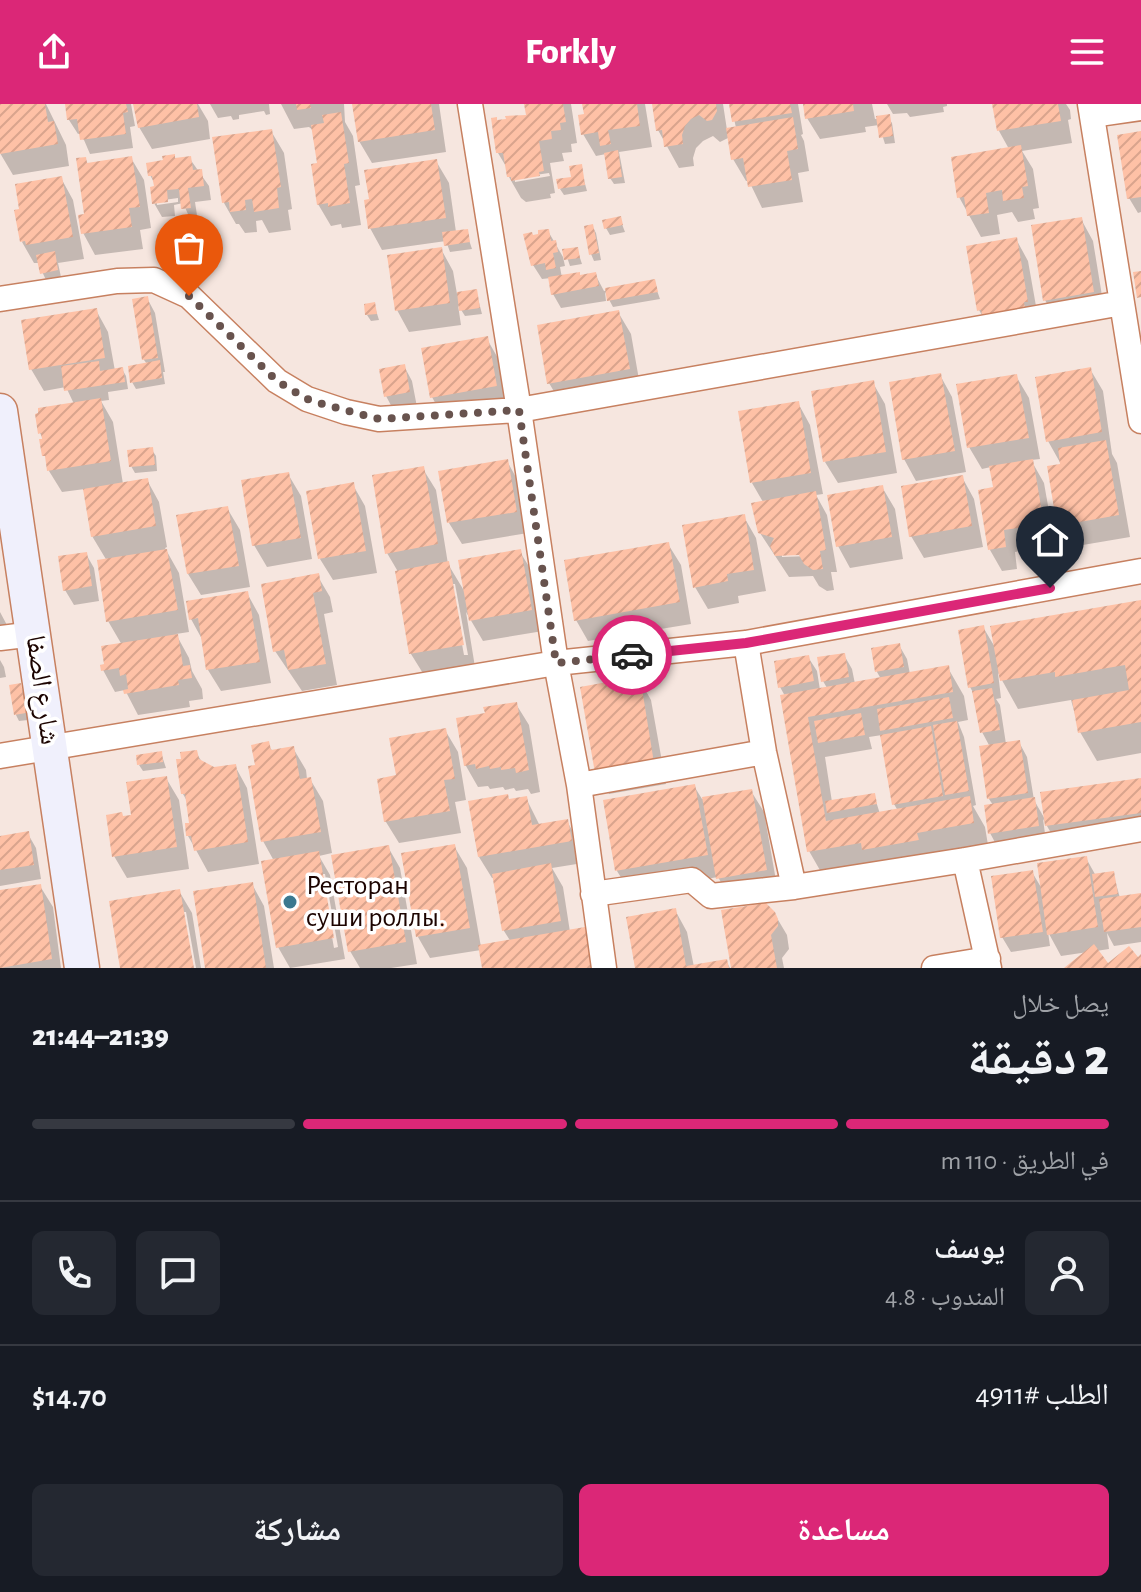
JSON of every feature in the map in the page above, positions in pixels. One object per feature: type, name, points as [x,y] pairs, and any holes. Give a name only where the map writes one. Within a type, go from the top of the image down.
[{"type":"street","points":[[470,104],[556,663],[579,785],[604,968]]},
{"type":"street","points":[[1141,108],[1091,110],[1141,421]]},
{"type":"street","points":[[0,299],[117,281],[154,280],[189,296],[277,381],[307,399],[379,419],[519,410],[1122,303]]},
{"type":"street","name":"شارع الصفا","points":[[0,411],[5,484],[34,634],[82,968]]},
{"type":"street","points":[[0,756],[556,663],[746,643],[1141,571]]},
{"type":"street","points":[[0,638],[34,634]]},
{"type":"street","points":[[746,643],[764,752],[794,887]]},
{"type":"street","points":[[579,785],[764,752]]},
{"type":"street","points":[[593,894],[692,880],[711,896],[794,887],[1141,829]]},
{"type":"street","points":[[934,968],[988,964],[965,860]]},
{"type":"building","points":[[0,104],[45,104],[48,122],[54,121],[58,144],[0,154]]},
{"type":"building","points":[[65,104],[126,104],[128,112],[123,113],[126,134],[80,140],[77,119],[67,120]]},
{"type":"building","points":[[133,104],[197,104],[199,117],[138,128]]},
{"type":"building","points":[[296,104],[310,104],[311,108],[297,110]]},
{"type":"building","points":[[352,104],[431,104],[435,130],[358,142]]},
{"type":"building","points":[[524,104],[563,104],[566,122],[560,123],[561,130],[551,131],[552,139],[539,141],[544,171],[539,172],[540,176],[511,181],[511,177],[507,177],[503,153],[496,153],[491,118],[497,117],[497,120],[506,119],[505,116],[526,115]]},
{"type":"building","points":[[582,104],[637,104],[640,126],[608,130],[611,144],[600,146],[598,132],[581,135],[578,115],[584,114]]},
{"type":"building","points":[[652,104],[716,104],[717,111],[712,120],[707,121],[699,115],[691,119],[682,135],[683,144],[664,147],[662,130],[656,131]]},
{"type":"building","points":[[729,104],[790,104],[792,113],[732,122]]},
{"type":"building","points":[[803,104],[853,104],[854,111],[805,119]]},
{"type":"building","points":[[992,104],[1058,104],[1061,121],[997,131]]},
{"type":"building","points":[[341,112],[349,163],[344,164],[350,203],[328,207],[328,203],[317,205],[311,164],[317,163],[311,125],[324,123],[322,115]]},
{"type":"building","points":[[890,114],[893,136],[879,138],[876,116]]},
{"type":"building","points":[[793,117],[798,149],[787,151],[792,180],[748,187],[743,158],[731,160],[726,128]]},
{"type":"building","points":[[272,129],[281,187],[277,188],[279,208],[254,212],[252,199],[245,200],[246,210],[230,212],[229,202],[222,203],[212,137]]},
{"type":"building","points":[[1141,131],[1141,197],[1127,199],[1117,135]]},
{"type":"building","points":[[1021,145],[1028,186],[1022,187],[1024,198],[1003,201],[1002,190],[986,193],[989,213],[967,216],[964,197],[957,198],[951,157]]},
{"type":"building","points":[[618,150],[622,177],[608,179],[604,153]]},
{"type":"building","points":[[175,154],[175,158],[191,156],[193,170],[202,169],[204,186],[188,188],[191,208],[181,209],[179,189],[167,190],[168,202],[152,204],[150,187],[154,186],[146,163]]},
{"type":"building","points":[[132,156],[140,207],[129,208],[132,227],[81,234],[78,215],[84,214],[76,158],[86,157],[87,163]]},
{"type":"building","points":[[437,159],[446,218],[368,229],[364,200],[369,199],[364,170]]},
{"type":"building","points":[[582,164],[585,185],[558,189],[556,179],[571,177],[569,166]]},
{"type":"building","points":[[62,176],[73,237],[26,245],[25,241],[20,242],[14,210],[19,209],[15,184]]},
{"type":"building","points":[[621,216],[623,225],[604,229],[602,220]]},
{"type":"building","points":[[1082,217],[1094,292],[1043,301],[1031,225]]},
{"type":"building","points":[[593,224],[599,253],[589,255],[584,226]]},
{"type":"building","points":[[468,229],[470,242],[444,246],[442,232]]},
{"type":"building","points":[[549,229],[551,241],[556,240],[558,252],[553,253],[556,268],[546,270],[545,263],[531,266],[523,234],[532,232],[533,235],[538,234],[538,230]]},
{"type":"building","points":[[1017,237],[1028,302],[1024,302],[1025,308],[982,315],[981,310],[977,311],[966,246]]},
{"type":"building","points":[[442,247],[450,303],[395,311],[387,255]]},
{"type":"building","points":[[578,247],[580,258],[564,260],[562,249]]},
{"type":"building","points":[[55,251],[58,270],[40,274],[36,255]]},
{"type":"building","points":[[1141,271],[1141,297],[1137,298],[1133,272]]},
{"type":"building","points":[[580,272],[580,275],[596,272],[599,286],[551,295],[548,277]]},
{"type":"building","points":[[655,279],[658,292],[607,301],[605,288]]},
{"type":"building","points":[[477,289],[480,308],[459,311],[457,292]]},
{"type":"building","points":[[148,296],[158,358],[142,360],[132,299]]},
{"type":"building","points":[[375,302],[377,314],[365,315],[364,304]]},
{"type":"building","points":[[97,308],[105,358],[29,370],[21,320]]},
{"type":"building","points":[[619,310],[630,369],[547,384],[537,325]]},
{"type":"building","points":[[488,336],[497,386],[430,398],[421,348]]},
{"type":"building","points":[[160,360],[162,378],[130,383],[128,366]]},
{"type":"building","points":[[99,361],[100,371],[123,367],[125,382],[64,391],[61,366]]},
{"type":"building","points":[[405,364],[410,392],[384,397],[379,369]]},
{"type":"building","points":[[1091,367],[1102,432],[1046,442],[1035,377]]},
{"type":"building","points":[[941,373],[955,451],[902,460],[889,382]]},
{"type":"building","points":[[1017,374],[1029,438],[967,448],[956,384]]},
{"type":"building","points":[[874,380],[886,452],[823,462],[811,391]]},
{"type":"building","points":[[101,398],[111,461],[47,471],[35,414],[38,408]]},
{"type":"building","points":[[799,401],[811,473],[750,483],[738,411]]},
{"type":"building","points":[[1106,440],[1119,515],[1057,526],[1047,466],[1060,464],[1058,448]]},
{"type":"building","points":[[153,447],[155,465],[129,467],[127,450]]},
{"type":"building","points":[[508,459],[517,512],[447,523],[438,471]]},
{"type":"building","points":[[1033,459],[1044,524],[1004,530],[1006,547],[988,550],[978,490],[993,487],[989,466]]},
{"type":"building","points":[[424,466],[438,544],[385,554],[372,475]]},
{"type":"building","points":[[289,472],[301,538],[252,546],[241,480]]},
{"type":"building","points":[[963,475],[972,526],[909,537],[901,486]]},
{"type":"building","points":[[148,478],[156,526],[91,537],[83,489]]},
{"type":"building","points":[[354,482],[366,551],[318,559],[306,491]]},
{"type":"building","points":[[883,485],[892,537],[836,547],[827,495]]},
{"type":"building","points":[[816,491],[826,550],[820,551],[823,569],[813,570],[804,564],[799,555],[775,556],[770,546],[774,538],[758,533],[751,503]]},
{"type":"building","points":[[228,506],[239,566],[187,574],[176,515]]},
{"type":"building","points":[[745,514],[754,570],[727,574],[728,581],[693,588],[682,525]]},
{"type":"building","points":[[669,542],[680,602],[574,621],[564,560]]},
{"type":"building","points":[[167,549],[178,610],[106,622],[97,560]]},
{"type":"building","points":[[521,549],[532,610],[469,621],[458,560]]},
{"type":"building","points":[[87,552],[92,586],[63,591],[58,556]]},
{"type":"building","points":[[449,561],[464,645],[409,654],[395,571]]},
{"type":"building","points":[[319,573],[322,591],[313,593],[326,664],[288,670],[284,650],[273,652],[261,584]]},
{"type":"building","points":[[248,591],[260,662],[206,670],[198,618],[189,620],[186,601]]},
{"type":"building","points":[[1141,600],[1141,722],[1078,733],[1072,700],[1129,690],[1125,665],[1055,677],[1055,672],[1000,681],[990,626]]},
{"type":"building","points":[[984,625],[994,683],[968,688],[958,630]]},
{"type":"building","points":[[178,634],[183,666],[190,665],[192,678],[178,680],[179,685],[124,694],[123,690],[128,689],[126,674],[120,676],[119,668],[101,671],[100,665],[104,664],[101,646]]},
{"type":"building","points":[[900,643],[904,667],[875,672],[871,648]]},
{"type":"building","points":[[845,653],[849,677],[821,682],[817,657]]},
{"type":"building","points":[[809,655],[814,681],[778,688],[774,661]]},
{"type":"building","points":[[949,665],[953,692],[808,717],[826,821],[970,796],[974,823],[917,833],[919,840],[862,850],[861,843],[807,852],[780,695]]},
{"type":"building","points":[[640,676],[654,763],[595,773],[580,687]]},
{"type":"building","points":[[21,683],[26,713],[14,715],[9,685]]},
{"type":"building","points":[[992,688],[1000,730],[980,733],[972,691]]},
{"type":"building","points":[[949,697],[953,718],[880,731],[877,709]]},
{"type":"building","points":[[517,702],[529,770],[516,773],[515,768],[501,770],[501,767],[490,769],[489,766],[476,769],[475,764],[464,766],[456,718],[485,713],[483,707]]},
{"type":"building","points":[[861,713],[865,735],[818,743],[814,721]]},
{"type":"building","points":[[957,721],[969,791],[945,795],[933,725]]},
{"type":"building","points":[[931,726],[943,796],[892,805],[880,735]]},
{"type":"building","points":[[446,728],[455,779],[444,780],[450,811],[384,822],[377,779],[396,775],[389,738]]},
{"type":"building","points":[[1020,740],[1028,793],[987,799],[979,746]]},
{"type":"building","points":[[269,741],[271,750],[294,746],[300,779],[311,777],[321,832],[261,842],[248,766],[255,765],[251,745]]},
{"type":"building","points":[[197,750],[199,759],[214,767],[236,764],[248,842],[194,851],[191,836],[186,836],[185,823],[189,823],[176,759],[181,759],[180,752]]},
{"type":"building","points":[[162,751],[163,762],[137,765],[136,755]]},
{"type":"building","points":[[167,776],[177,847],[112,857],[106,815],[122,812],[123,816],[131,815],[126,782]]},
{"type":"building","points":[[1141,778],[1141,813],[1045,826],[1040,792]]},
{"type":"building","points":[[695,784],[708,855],[615,871],[603,800]]},
{"type":"building","points":[[752,789],[767,870],[716,879],[702,797]]},
{"type":"building","points":[[875,793],[877,804],[827,813],[825,801]]},
{"type":"building","points":[[508,794],[509,799],[527,796],[532,825],[568,819],[572,841],[478,857],[468,801]]},
{"type":"building","points":[[1035,797],[1039,826],[988,834],[984,805]]},
{"type":"building","points":[[29,831],[34,865],[0,870],[0,836]]},
{"type":"building","points":[[455,844],[470,928],[416,937],[401,853]]},
{"type":"building","points":[[389,845],[406,942],[348,952],[331,855]]},
{"type":"building","points":[[319,851],[334,938],[276,948],[261,861]]},
{"type":"building","points":[[1087,856],[1098,927],[1047,935],[1037,863]]},
{"type":"building","points":[[551,863],[561,921],[502,931],[492,874]]},
{"type":"building","points":[[1033,870],[1043,932],[1000,938],[991,876]]},
{"type":"building","points":[[1114,871],[1118,894],[1095,897],[1092,874]]},
{"type":"building","points":[[253,882],[266,968],[205,968],[193,891]]},
{"type":"building","points":[[41,884],[52,959],[0,968],[0,890]]},
{"type":"building","points":[[180,889],[194,968],[120,968],[109,901]]},
{"type":"building","points":[[1141,893],[1141,927],[1104,932],[1099,899]]},
{"type":"building","points":[[766,903],[778,919],[778,926],[771,935],[777,968],[731,968],[721,910]]},
{"type":"building","points":[[676,908],[686,966],[727,959],[729,968],[635,968],[626,917]]},
{"type":"building","points":[[585,927],[592,968],[482,968],[478,945]]},
{"type":"building","points":[[1094,944],[1108,963],[1129,946],[1138,957],[1141,954],[1141,968],[1064,968]]},
{"type":"way so far","points":[[189,296],[277,381],[307,399],[379,419],[519,410],[556,663],[632,655]]},
{"type":"place","name":"Ресторан суши роллы.","points":[[290,902]]},
{"type":"route","points":[[632,655],[746,643],[1050,588]]}]
